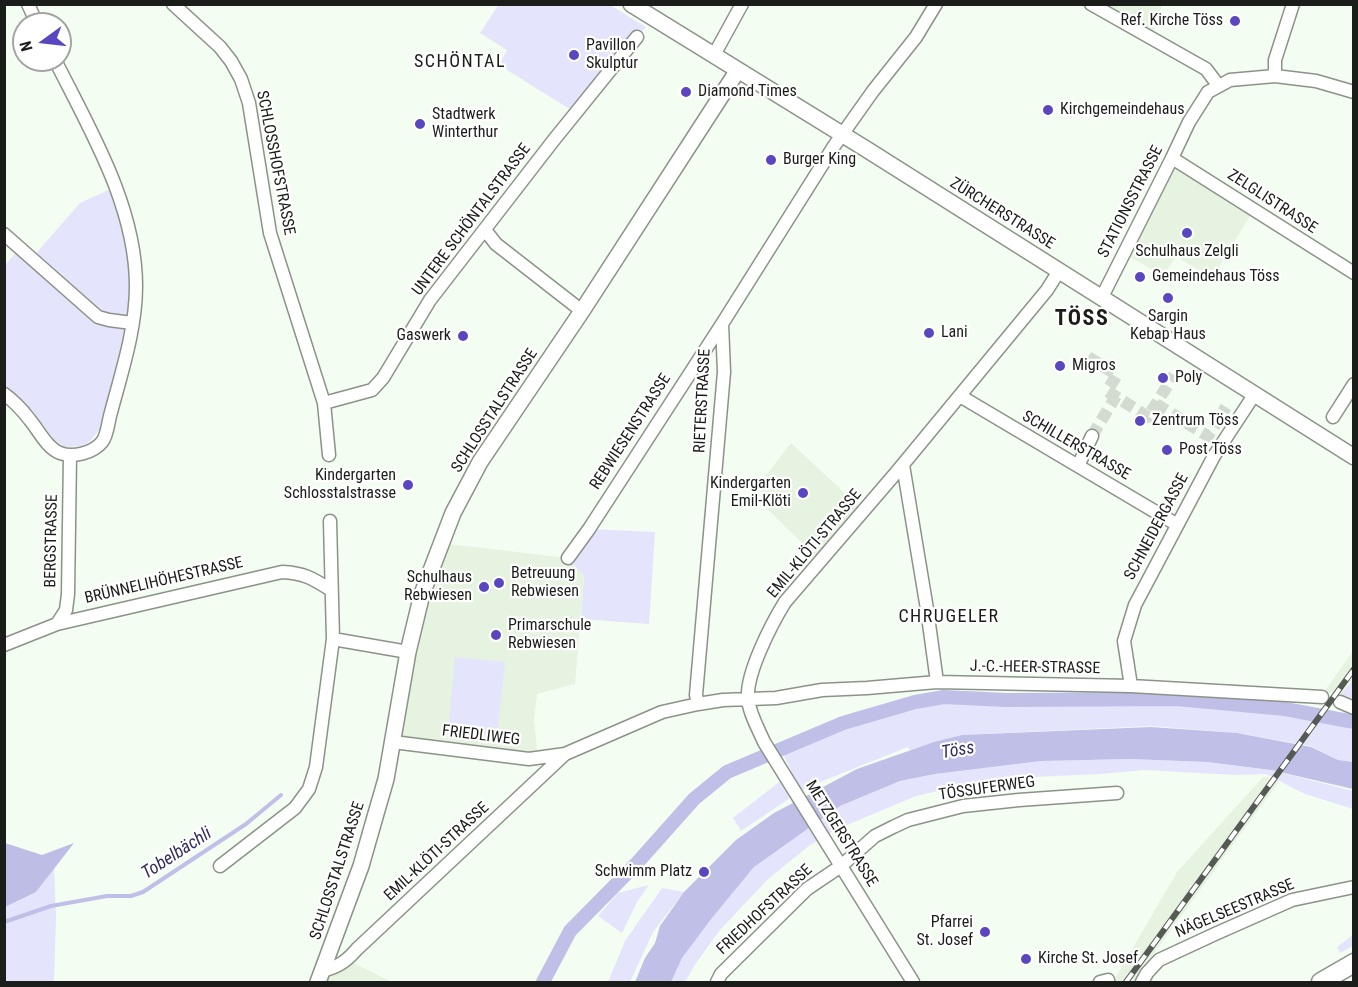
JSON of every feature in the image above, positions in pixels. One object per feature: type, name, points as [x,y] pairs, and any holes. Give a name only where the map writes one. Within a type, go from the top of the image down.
[{"type":"highway","points":[[1321,982],[1353,963]]},
{"type":"main road","name":"ZÜRCHERSTRASSE","points":[[631,4],[1102,297],[1353,457]]},
{"type":"main road","name":"SCHLOSSTALSTRASSE","points":[[320,977],[361,866],[386,779],[408,652],[422,594],[453,513],[480,462],[582,311],[738,70]]},
{"type":"street","name":"SCHLOSSHOFSTRASSE","points":[[174,4],[220,47],[241,79],[249,103],[270,233],[324,403],[329,455]]},
{"type":"street","points":[[714,55],[742,4]]},
{"type":"street","points":[[722,324],[842,134],[916,37],[936,4]]},
{"type":"street","points":[[1091,4],[1206,69],[1218,85],[1243,78],[1275,76],[1316,81],[1353,92]]},
{"type":"street","points":[[1275,76],[1275,60],[1293,4]]},
{"type":"street","name":"UNTERE SCHÖNTALSTRASSE","points":[[324,403],[372,390],[382,378],[430,300],[637,37]]},
{"type":"street","points":[[4,394],[58,453],[70,456],[94,449],[103,441],[128,349],[136,286],[133,254],[123,206],[105,160],[61,72]]},
{"type":"street","name":"STATIONSSTRASSE","points":[[1102,297],[1197,107],[1208,92],[1218,85]]},
{"type":"street","name":"ZELGLISTRASSE","points":[[1172,158],[1353,273]]},
{"type":"street","points":[[485,230],[496,244],[582,311]]},
{"type":"street","points":[[4,234],[98,317],[109,321],[132,322]]},
{"type":"street","name":"EMIL-KLÖTI-STRASSE","points":[[320,977],[347,960],[565,754],[662,712],[698,704],[748,699],[750,682],[768,629],[785,602],[903,465],[1047,290],[1059,271]]},
{"type":"street","name":"REBWIESENSTRASSE","points":[[568,558],[590,529],[722,324]]},
{"type":"street","name":"RIETERSTRASSE","points":[[698,704],[696,695],[724,372],[722,324]]},
{"type":"street","points":[[1333,417],[1353,384]]},
{"type":"street","name":"SCHNEIDERGASSE","points":[[1131,686],[1124,641],[1135,605],[1214,456],[1254,395]]},
{"type":"street","name":"SCHILLERSTRASSE","points":[[960,396],[1176,524]]},
{"type":"street","points":[[1078,466],[1092,436]]},
{"type":"street","name":"BERGSTRASSE","points":[[57,624],[66,610],[68,594],[70,456]]},
{"type":"street","points":[[903,465],[937,682]]},
{"type":"street","points":[[220,866],[295,808],[309,789],[316,767],[333,639],[330,521]]},
{"type":"street","name":"BRÜNNELIHÖHESTRASSE","points":[[4,645],[57,624],[282,572],[297,572],[308,576],[331,590]]},
{"type":"street","points":[[333,639],[408,652]]},
{"type":"street","name":"J.-C.-HEER-STRASSE","points":[[748,699],[776,698],[822,690],[937,682],[1131,686],[1322,697]]},
{"type":"street","name":"METZGERSTRASSE","points":[[748,699],[764,742],[913,982]]},
{"type":"street","points":[[1340,702],[1353,708]]},
{"type":"street","name":"FRIEDLIWEG","points":[[393,742],[529,759],[565,754]]},
{"type":"street","name":"TÖSSUFERWEG","points":[[841,866],[875,836],[908,820],[963,806],[1117,793]]},
{"type":"street","name":"FRIEDHOFSTRASSE","points":[[717,982],[721,974],[807,889],[841,866]]},
{"type":"street","name":"NÄGELSEESTRASSE","points":[[1142,982],[1159,960],[1215,934],[1292,900],[1353,887]]},
{"type":"shaded area","points":[[499,4],[610,5],[646,27],[576,113],[499,65],[507,50],[480,33]]},
{"type":"shaded area","points":[[1091,5],[1162,5],[1152,39]]},
{"type":"shaded area","name":"Schulhaus Zelgli","points":[[1172,158],[1254,209],[1212,279],[1176,256],[1163,276],[1124,253]]},
{"type":"shaded area","points":[[117,186],[133,254],[132,323],[100,429],[83,446],[65,447],[54,441],[33,411],[5,387],[5,265],[20,248],[32,258],[80,203]]},
{"type":"shaded area","name":"Kindergarten Emil-Klöti","points":[[791,443],[864,511],[821,561],[761,503],[761,482]]},
{"type":"shaded area","points":[[589,529],[655,532],[649,624],[581,619],[584,576],[568,558]]},
{"type":"shaded area","name":"Primarschule Rebwiesen","points":[[440,543],[568,558],[584,576],[575,684],[537,694],[534,720],[538,758],[393,742]]},
{"type":"shaded area","points":[[1353,651],[1353,681],[1340,694],[1324,692]]},
{"type":"shaded area","points":[[455,657],[505,662],[497,737],[448,732]]},
{"type":"shaded area","points":[[1353,680],[1353,703],[1339,696]]},
{"type":"shaded area","points":[[960,702],[1051,705],[1177,702],[1314,715],[1353,730],[1353,762],[1338,760],[1310,746],[1237,733],[1152,726],[962,735],[910,750],[908,747],[805,788],[741,831],[733,818],[792,772],[783,754],[838,731],[917,706]]},
{"type":"shaded area","points":[[1130,759],[1207,762],[1271,770],[1353,791],[1353,809],[1305,794],[1266,774],[1235,775],[1144,770],[989,779],[916,796],[835,830],[810,845],[768,879],[720,930],[685,982],[671,982],[682,958],[754,867],[840,806],[900,781],[935,774],[1041,761]]},
{"type":"shaded area","points":[[1263,777],[1280,780],[1133,982],[1113,982],[1177,872]]},
{"type":"shaded area","points":[[5,843],[42,855],[74,843],[36,892],[5,907]]},
{"type":"shaded area","points":[[54,868],[56,917],[54,982],[5,982],[5,907],[36,892]]},
{"type":"shaded area","points":[[649,885],[637,902],[622,933],[598,916],[618,893]]},
{"type":"shaded area","points":[[662,888],[684,892],[653,932],[630,982],[608,982],[625,941]]},
{"type":"shaded area","points":[[1353,935],[1353,946],[1340,953],[1337,947]]},
{"type":"shaded area","points":[[347,960],[392,982],[318,982]]},
{"type":"water","name":"Töss","points":[[1151,727],[1237,733],[1311,747],[1338,760],[1353,762],[1353,789],[1271,770],[1207,762],[1130,759],[1041,761],[935,774],[900,781],[840,806],[754,867],[682,958],[671,982],[635,982],[645,958],[655,943],[660,926],[684,892],[736,840],[774,813],[857,769],[934,742],[962,735]]},
{"type":"waterway","points":[[543,982],[570,931],[637,863],[694,799],[727,772],[843,723],[915,702],[944,697],[1006,700],[1177,699],[1285,709],[1354,722]]},
{"type":"waterway","name":"Tobelbächli","points":[[4,922],[51,906],[107,896],[131,896],[143,892],[246,824],[281,795]]},
{"type":"tunnel","points":[[1088,357],[1117,375],[1107,391],[1148,417],[1174,375]]},
{"type":"tunnel","points":[[1092,436],[1116,396]]},
{"type":"tunnel","points":[[1156,404],[1208,436],[1226,407]]},
{"type":"railway","points":[[1126,982],[1354,669]]},
{"type":"place","name":"Ref. Kirche Töss","points":[[1235,21]]},
{"type":"place","name":"Pavillon Skulptur","points":[[574,55]]},
{"type":"place","name":"Diamond Times","points":[[686,92]]},
{"type":"place","name":"Kirchgemeindehaus","points":[[1048,110]]},
{"type":"place","name":"Stadtwerk Winterthur","points":[[420,124]]},
{"type":"place","name":"Burger King","points":[[771,160]]},
{"type":"place","name":"Schulhaus Zelgli","points":[[1187,233]]},
{"type":"place","name":"Gemeindehaus Töss","points":[[1140,277]]},
{"type":"place","name":"Sargin Kebap Haus","points":[[1168,298]]},
{"type":"place","name":"Lani","points":[[929,333]]},
{"type":"place","name":"Gaswerk","points":[[463,336]]},
{"type":"place","name":"Migros","points":[[1060,366]]},
{"type":"place","name":"Poly","points":[[1163,378]]},
{"type":"place","name":"Zentrum Töss","points":[[1140,421]]},
{"type":"place","name":"Post Töss","points":[[1167,450]]},
{"type":"place","name":"Kindergarten Schlosstalstrasse","points":[[408,485]]},
{"type":"place","name":"Kindergarten Emil-Klöti","points":[[803,493]]},
{"type":"place","name":"Betreuung Rebwiesen","points":[[499,583]]},
{"type":"place","name":"Schulhaus Rebwiesen","points":[[484,587]]},
{"type":"place","name":"Primarschule Rebwiesen","points":[[496,635]]},
{"type":"place","name":"Schwimm Platz","points":[[704,872]]},
{"type":"place","name":"Pfarrei St. Josef","points":[[985,932]]},
{"type":"place","name":"Kirche St. Josef","points":[[1026,959]]},
{"type":"district","name":"SCHÖNTAL","points":[[460,62]]},
{"type":"district","name":"TÖSS","points":[[1082,319]]},
{"type":"district","name":"CHRUGELER","points":[[949,617]]}]
